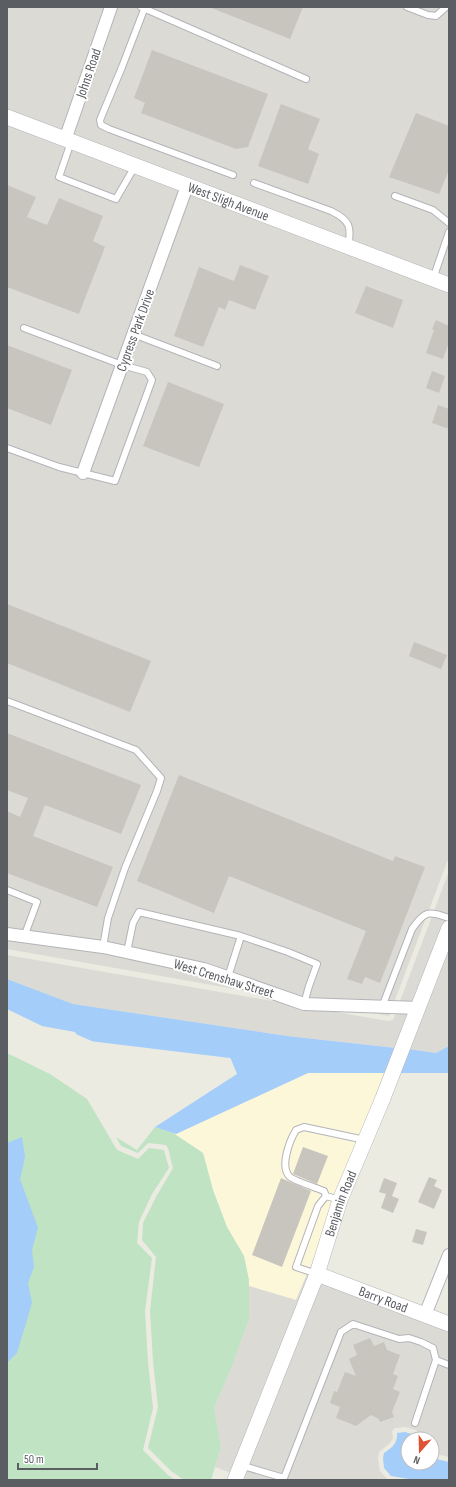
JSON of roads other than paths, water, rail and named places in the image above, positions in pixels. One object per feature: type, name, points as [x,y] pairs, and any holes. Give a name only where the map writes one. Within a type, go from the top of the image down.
[{"type":"street","name":"Johns Road","points":[[68,141],[111,7]]},
{"type":"street","name":"West Sligh Avenue","points":[[7,117],[449,285]]},
{"type":"street","name":"Cypress Park Drive","points":[[83,473],[187,186]]},
{"type":"street","name":"Benjamin Road","points":[[235,1480],[317,1274],[333,1198],[365,1140],[408,1036],[449,928]]},
{"type":"street","name":"West Crenshaw Street","points":[[7,934],[103,947],[204,969],[304,1004],[418,1008]]},
{"type":"street","points":[[425,1315],[449,1256]]},
{"type":"street","name":"Barry Road","points":[[317,1274],[449,1324]]},
{"type":"lane","points":[[233,175],[109,129],[101,124],[100,120],[122,67],[143,7],[306,79]]},
{"type":"lane","points":[[407,7],[428,15],[436,16],[446,7]]},
{"type":"lane","points":[[68,141],[59,177],[116,199],[135,166]]},
{"type":"lane","points":[[254,183],[331,210],[341,216],[350,228],[348,247]]},
{"type":"lane","points":[[394,196],[433,210],[449,223]]},
{"type":"lane","points":[[433,279],[449,232]]},
{"type":"lane","points":[[7,448],[44,462],[115,481],[152,380],[147,372],[122,365],[24,328]]},
{"type":"lane","points":[[133,334],[217,366]]},
{"type":"lane","points":[[7,701],[136,750],[161,778],[125,868],[108,918],[103,947]]},
{"type":"lane","points":[[7,890],[37,902],[24,937]]},
{"type":"lane","points":[[126,952],[133,923],[138,912],[241,936],[288,952],[317,964],[304,1004]]},
{"type":"lane","points":[[382,1007],[412,929],[425,914],[433,913],[449,918]]},
{"type":"lane","points":[[228,977],[241,936]]},
{"type":"lane","points":[[317,1274],[296,1267],[318,1206],[333,1198],[324,1191],[290,1178],[286,1173],[285,1165],[290,1141],[296,1130],[304,1127],[365,1140]]},
{"type":"lane","points":[[240,1465],[284,1478],[341,1332],[353,1324],[400,1339],[409,1338],[422,1342],[433,1348],[436,1360],[415,1423]]},
{"type":"lane","points":[[436,1360],[449,1365]]},
{"type":"water","points":[[7,979],[73,1004],[287,1036],[396,1048],[386,1073],[308,1073],[176,1134],[155,1127],[237,1074],[228,1052],[86,1034],[42,1026],[7,1009]]},
{"type":"water","points":[[449,1046],[449,1073],[398,1073],[408,1049],[436,1053]]},
{"type":"water","points":[[22,1137],[25,1157],[20,1179],[38,1228],[32,1250],[34,1267],[28,1283],[32,1303],[17,1353],[7,1363],[7,1143]]},
{"type":"water","points":[[397,1433],[400,1433],[400,1471],[440,1471],[440,1460],[449,1462],[449,1480],[415,1480],[391,1476],[384,1468],[383,1458],[384,1453],[394,1445],[397,1440]]},
{"type":"waterway","points":[[80,1030],[94,1036],[243,1054]]}]
